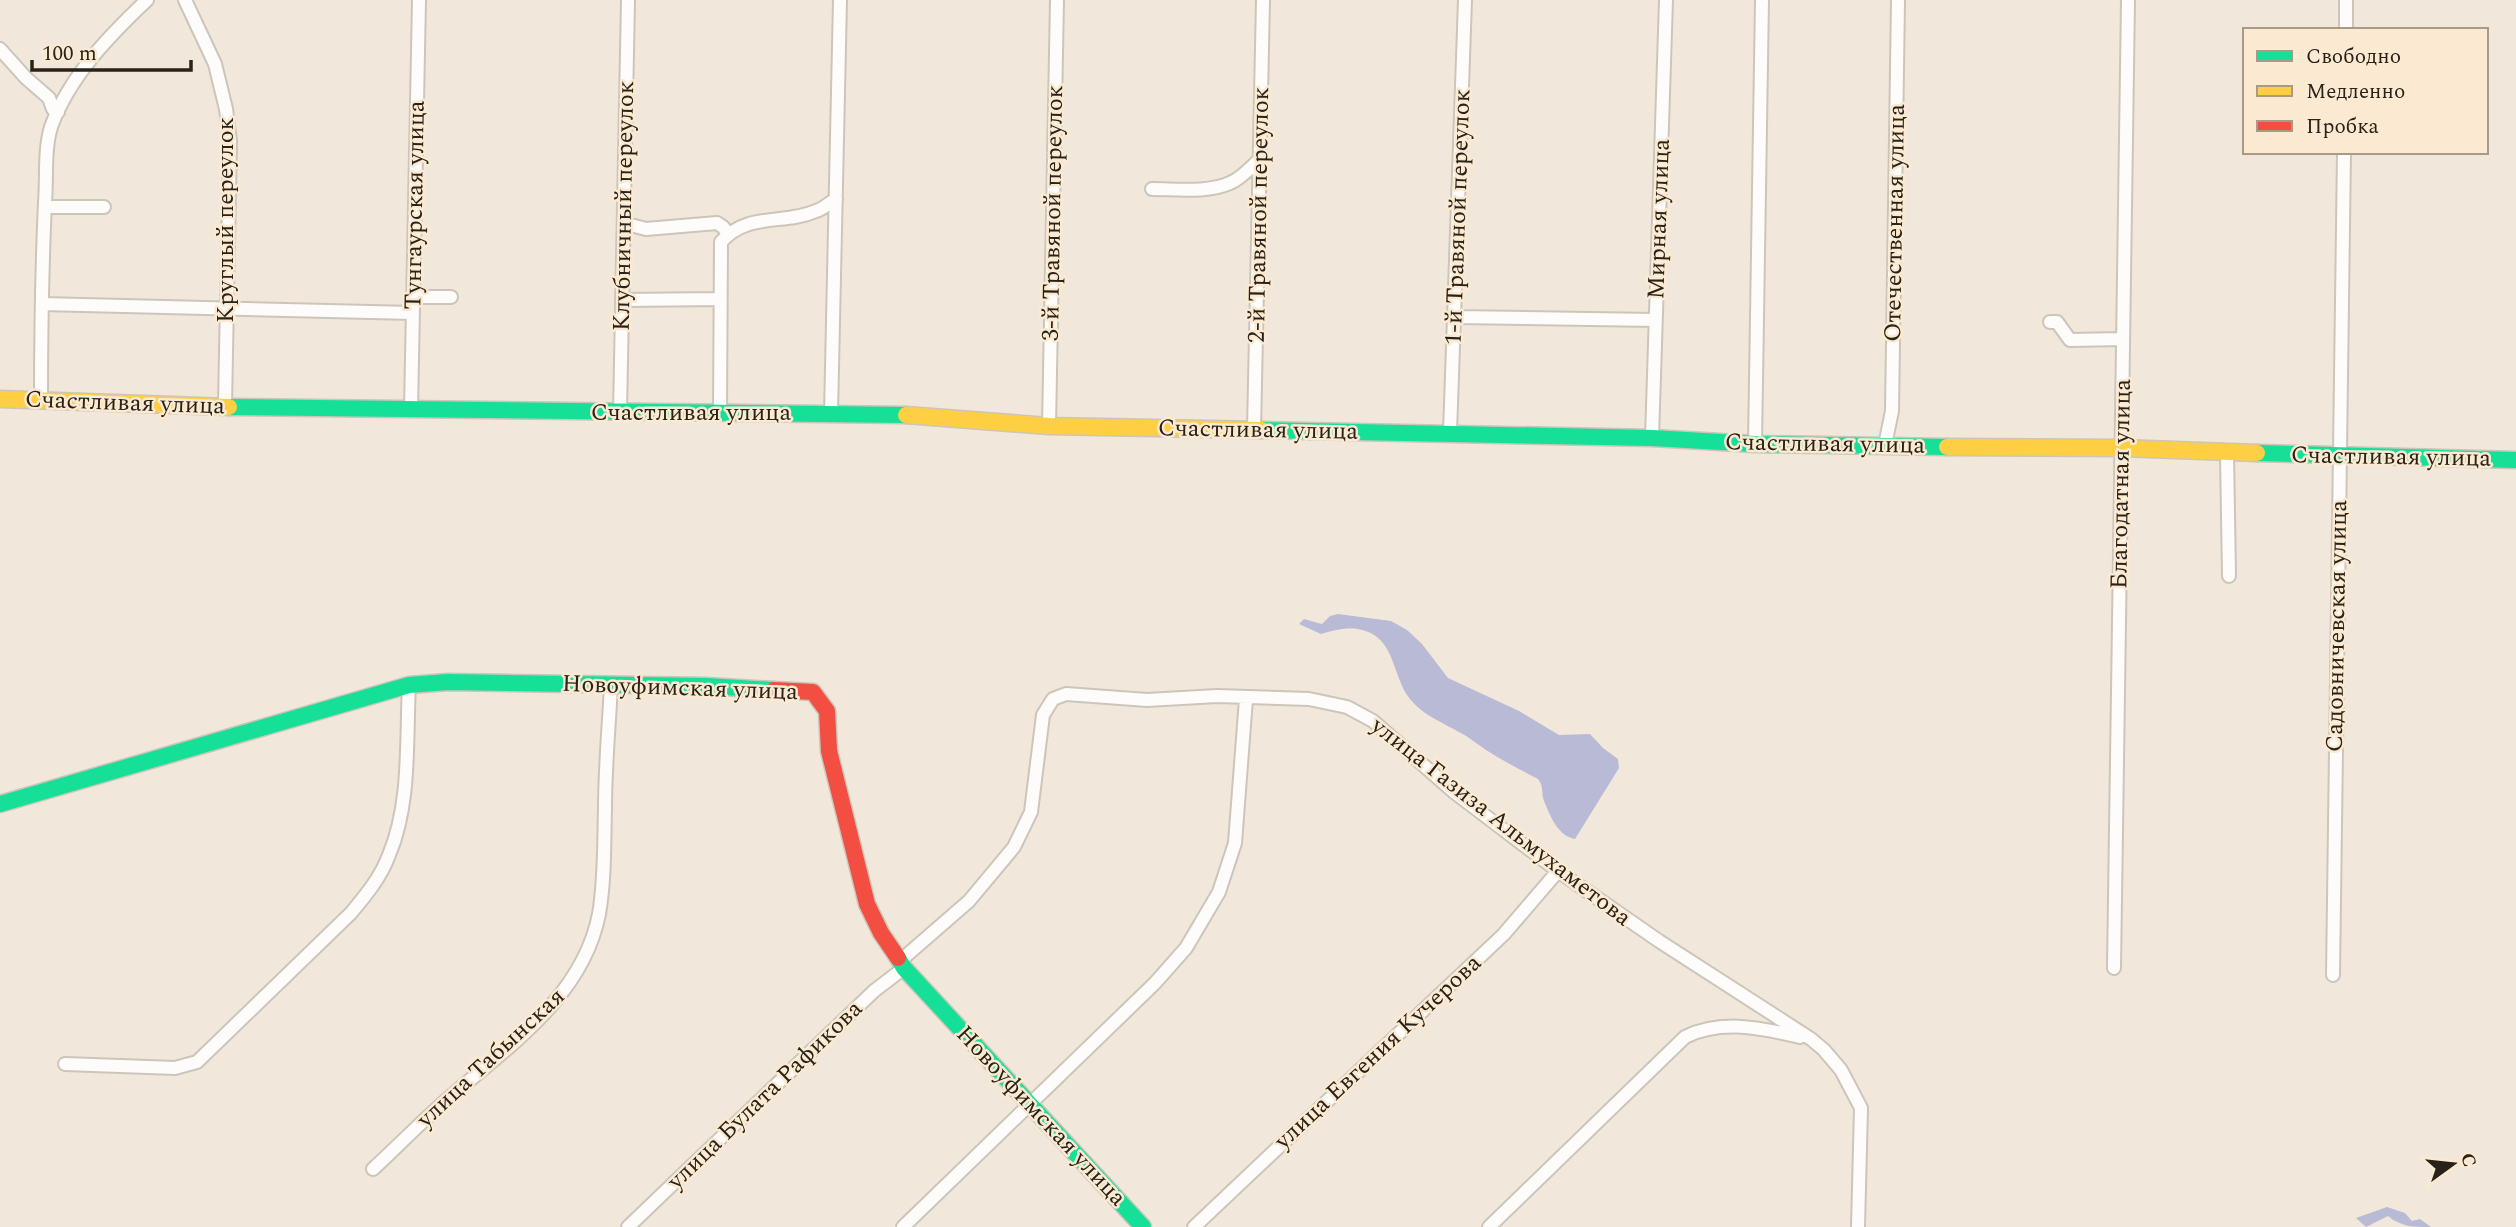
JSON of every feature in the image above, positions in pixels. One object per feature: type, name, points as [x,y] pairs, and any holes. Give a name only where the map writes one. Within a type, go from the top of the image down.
[{"type":"street","points":[[41,400],[47,148],[52,125],[85,67],[108,37],[147,0]]},
{"type":"street","name":"Круглый переулок","points":[[185,0],[215,64],[226,109],[230,141],[225,406]]},
{"type":"street","name":"Тунгаурская улица","points":[[411,410],[419,0]]},
{"type":"street","name":"Клубничный переулок","points":[[620,413],[628,0]]},
{"type":"street","points":[[831,414],[840,0]]},
{"type":"street","name":"3-й Травяной переулок","points":[[1049,426],[1057,0]]},
{"type":"street","name":"2-й Травяной переулок","points":[[1254,430],[1263,0]]},
{"type":"street","name":"1-й Травяной переулок","points":[[1451,433],[1465,0]]},
{"type":"street","name":"Мирная улица","points":[[1652,438],[1666,0]]},
{"type":"street","points":[[1755,444],[1762,0]]},
{"type":"street","name":"Отечественная улица","points":[[1885,445],[1892,411],[1898,0]]},
{"type":"street","name":"Благодатная улица","points":[[2114,968],[2128,0]]},
{"type":"street","points":[[2346,0],[2346,28]]},
{"type":"street","points":[[0,49],[26,78],[49,98],[53,109],[58,112]]},
{"type":"street","name":"Садовничевская улица","points":[[2333,975],[2344,154]]},
{"type":"street","points":[[1153,189],[1229,184],[1260,159]]},
{"type":"street","points":[[720,414],[721,242],[729,234],[752,221],[815,212],[836,200]]},
{"type":"street","points":[[45,207],[104,207]]},
{"type":"street","points":[[624,219],[627,224],[646,229],[717,223],[729,234]]},
{"type":"street","points":[[413,297],[451,297]]},
{"type":"street","points":[[622,300],[720,299]]},
{"type":"street","points":[[42,304],[413,313]]},
{"type":"street","points":[[1454,317],[1656,320]]},
{"type":"street","points":[[2050,322],[2057,322],[2070,340],[2123,339]]},
{"type":"street","name":"Счастливая улица","points":[[0,400],[192,407],[924,415],[1049,426],[1451,433],[1604,439],[1652,438],[1755,444],[2002,449],[2122,447],[2516,460]]},
{"type":"street","points":[[2227,452],[2229,576]]},
{"type":"street","name":"Новоуфимская улица","points":[[0,804],[409,685],[448,682],[706,686],[813,692],[827,711],[829,751],[867,904],[881,933],[902,964],[1143,1227]]},
{"type":"street","points":[[65,1064],[174,1068],[197,1062],[351,913],[372,887],[397,835],[403,803],[409,685]]},
{"type":"street","name":"улица Табынская","points":[[373,1170],[448,1098],[524,1033],[567,990],[586,955],[599,915],[605,856],[611,685]]},
{"type":"street","name":"улица Булата Рафикова","points":[[628,1227],[969,901],[1014,848],[1031,812],[1042,715],[1053,699],[1066,694],[1147,700],[1217,696],[1246,699]]},
{"type":"street","points":[[903,1227],[1156,983],[1186,948],[1219,892],[1235,844],[1246,699]]},
{"type":"street","name":"улица Газиза Альмухаметова","points":[[1246,699],[1309,699],[1347,707],[1373,721],[1454,792],[1558,871],[1825,1050],[1841,1070],[1861,1108],[1858,1227]]},
{"type":"street","name":"улица Евгения Кучерова","points":[[1194,1227],[1504,934],[1558,871]]},
{"type":"street","points":[[1489,1227],[1685,1037],[1712,1027],[1739,1026],[1811,1039]]},
{"type":"water","points":[[1338,614],[1391,621],[1407,630],[1422,644],[1448,678],[1519,711],[1559,735],[1590,734],[1618,759],[1619,768],[1575,839],[1564,834],[1555,824],[1544,801],[1538,779],[1499,758],[1412,702],[1403,688],[1391,657],[1378,638],[1358,629],[1321,634],[1299,624],[1304,619],[1322,624],[1330,616]]},
{"type":"water","points":[[2387,1207],[2405,1213],[2412,1221],[2420,1219],[2431,1227],[2403,1224],[2388,1216],[2366,1227],[2356,1218]]},
{"type":"traffic: fast","points":[[229,407],[906,415]]},
{"type":"traffic: fast","points":[[1262,430],[1947,447]]},
{"type":"traffic: fast","points":[[2257,453],[2516,460]]},
{"type":"traffic: fast","points":[[0,804],[409,685],[448,682],[706,686],[774,690]]},
{"type":"traffic: fast","points":[[898,958],[904,968],[1143,1227]]},
{"type":"traffic: slow","points":[[0,399],[229,407]]},
{"type":"traffic: slow","points":[[906,415],[1049,426],[1262,430]]},
{"type":"traffic: slow","points":[[1947,447],[2121,448],[2257,453]]},
{"type":"traffic: jam","points":[[774,690],[813,692],[827,711],[829,751],[867,904],[881,933],[898,958]]}]
